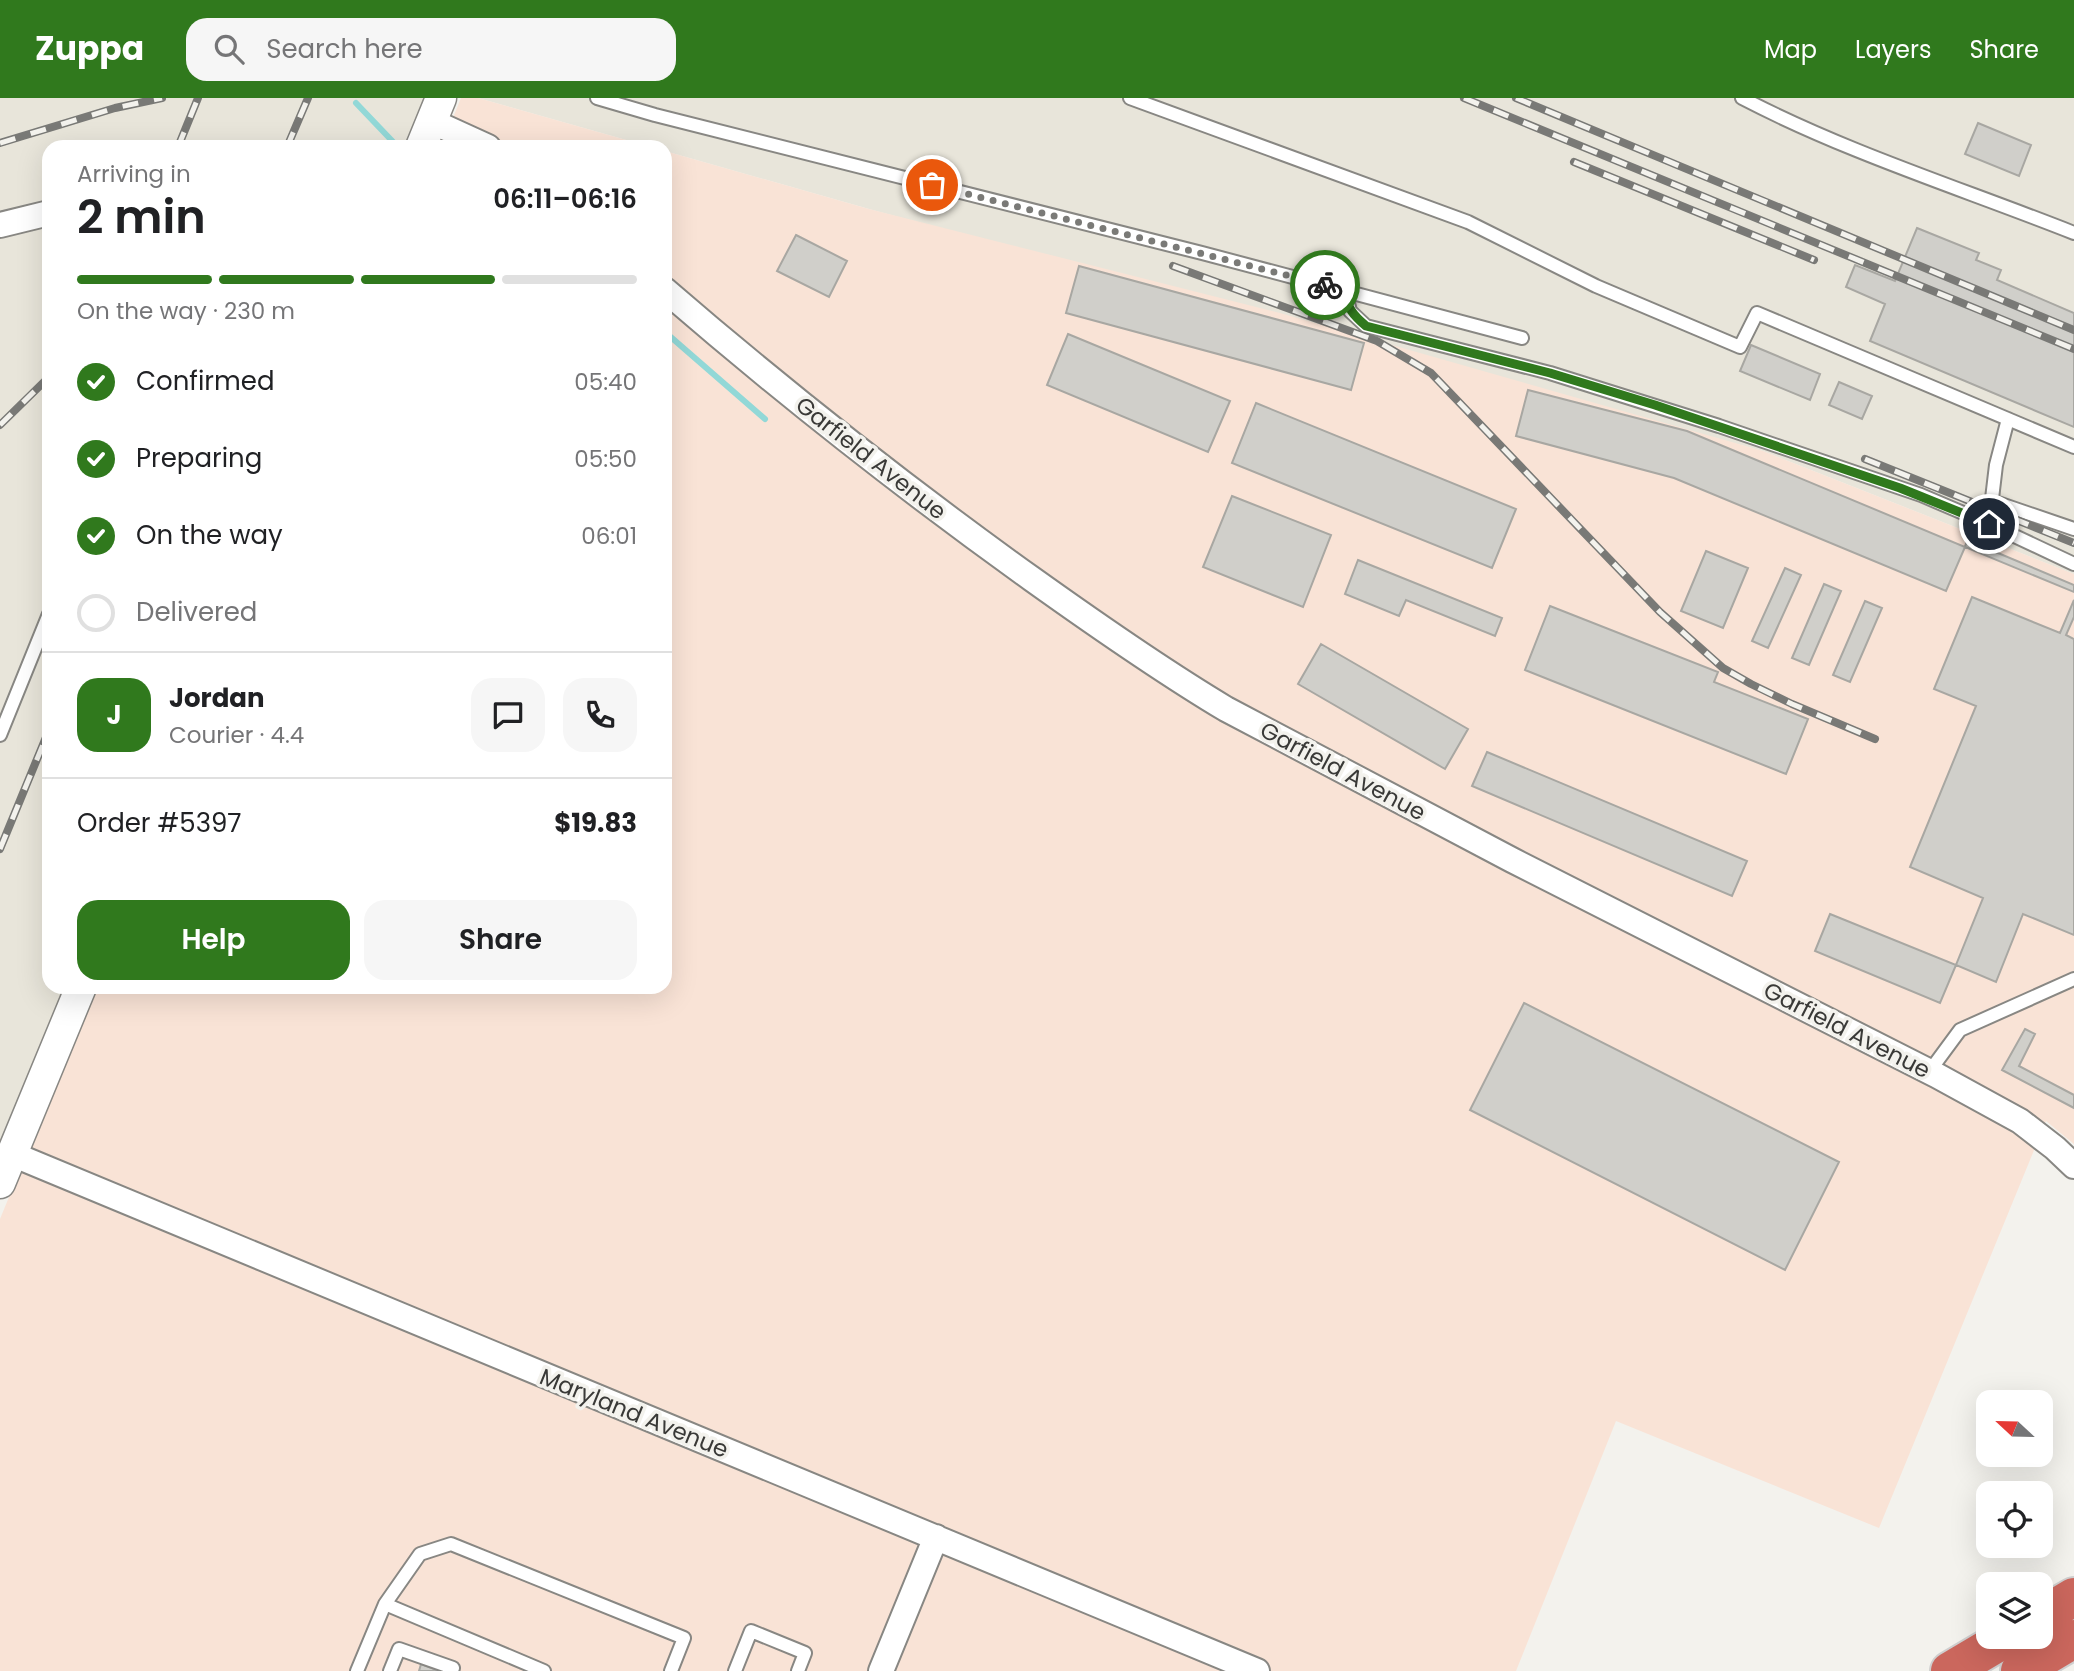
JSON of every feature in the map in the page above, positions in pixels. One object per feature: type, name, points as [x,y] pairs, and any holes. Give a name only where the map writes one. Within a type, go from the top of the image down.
[{"type":"highway","points":[[2053,1609],[2074,1597]]},
{"type":"highway","points":[[2020,1671],[2074,1639]]},
{"type":"highway","points":[[1951,1671],[1987,1649]]},
{"type":"street","points":[[431,122],[472,140]]},
{"type":"street","points":[[0,225],[42,215]]},
{"type":"street","name":"Garfield Avenue","points":[[672,296],[765,376],[904,485],[1095,624],[1185,685],[1512,860],[1930,1072],[2020,1121],[2039,1134],[2074,1166]]},
{"type":"street","points":[[0,1184],[78,994]]},
{"type":"street","name":"Maryland Avenue","points":[[12,1154],[1257,1671]]},
{"type":"street","points":[[881,1671],[936,1537]]},
{"type":"lane","points":[[597,98],[655,116],[1188,249],[1522,338]]},
{"type":"lane","points":[[1130,98],[1460,219],[1596,286],[1740,346],[1757,313],[2074,447]]},
{"type":"lane","points":[[1742,98],[1846,146],[2074,233]]},
{"type":"lane","points":[[1345,291],[1350,311],[1366,326],[1550,373],[1655,405],[1900,488],[1989,524],[2074,564]]},
{"type":"lane","points":[[1989,524],[1998,452],[2008,419]]},
{"type":"lane","points":[[1992,501],[2074,529]]},
{"type":"lane","points":[[0,735],[42,631]]},
{"type":"lane","points":[[1930,1072],[1960,1030],[2074,979]]},
{"type":"lane","points":[[357,1671],[384,1604],[419,1554],[451,1544],[684,1637],[671,1671]]},
{"type":"lane","points":[[384,1604],[544,1671]]},
{"type":"lane","points":[[735,1671],[751,1631],[805,1653],[797,1671]]},
{"type":"lane","points":[[390,1671],[399,1649],[453,1668]]},
{"type":"shaded area","points":[[0,98],[426,98],[410,140],[42,140],[42,994],[64,994],[0,1150]]},
{"type":"shaded area","points":[[461,98],[478,98],[626,140],[444,140]]},
{"type":"shaded area","points":[[478,98],[2074,98],[2074,574],[1763,451],[869,209],[672,153],[672,140],[626,140]]},
{"type":"shaded area","points":[[672,153],[869,209],[1280,313],[1763,451],[2074,574],[2074,1144],[2046,1121],[1879,1528],[1616,1421],[1516,1671],[0,1671],[0,1219],[92,994],[672,994]]},
{"type":"building","points":[[1978,123],[2031,145],[2019,176],[1965,154]]},
{"type":"building","points":[[1917,228],[1979,253],[1976,260],[2001,270],[1997,280],[2074,313],[2074,427],[1870,341],[1885,304],[1846,287],[1855,265],[1895,281]]},
{"type":"building","points":[[796,235],[847,261],[829,297],[777,271]]},
{"type":"building","points":[[1079,266],[1364,343],[1351,390],[1066,313]]},
{"type":"building","points":[[1068,334],[1230,401],[1208,452],[1047,385]]},
{"type":"building","points":[[1751,345],[1820,374],[1810,400],[1740,371]]},
{"type":"building","points":[[1839,382],[1872,396],[1862,419],[1829,405]]},
{"type":"building","points":[[1528,390],[1687,431],[1965,547],[1946,591],[1674,478],[1516,436]]},
{"type":"building","points":[[1256,403],[1516,509],[1492,568],[1232,463]]},
{"type":"building","points":[[1232,496],[1331,535],[1303,607],[1203,567]]},
{"type":"building","points":[[1967,540],[2074,585],[2074,592],[1965,547]]},
{"type":"building","points":[[1706,551],[1748,568],[1723,628],[1681,611]]},
{"type":"building","points":[[1358,560],[1502,618],[1495,636],[1406,600],[1399,616],[1345,594]]},
{"type":"building","points":[[1785,568],[1801,575],[1768,648],[1752,641]]},
{"type":"building","points":[[1824,584],[1841,591],[1809,665],[1792,658]]},
{"type":"building","points":[[1972,597],[2060,633],[2074,600],[2074,617],[2066,635],[2074,639],[2074,935],[2023,914],[1996,982],[1956,965],[1983,898],[1910,867],[1976,706],[1934,689]]},
{"type":"building","points":[[1865,601],[1882,608],[1850,682],[1833,675]]},
{"type":"building","points":[[1550,606],[1718,672],[1714,682],[1808,719],[1786,774],[1525,670]]},
{"type":"building","points":[[1321,644],[1468,729],[1445,769],[1298,684]]},
{"type":"building","points":[[1487,752],[1747,861],[1732,896],[1472,786]]},
{"type":"building","points":[[1830,914],[1956,965],[1940,1003],[1815,951]]},
{"type":"building","points":[[1524,1003],[1839,1162],[1785,1270],[1470,1110]]},
{"type":"building","points":[[2025,1029],[2035,1034],[2019,1066],[2074,1095],[2074,1108],[2002,1070]]},
{"type":"building","points":[[421,1664],[439,1671],[419,1671]]},
{"type":"waterway","points":[[356,103],[391,140]]},
{"type":"waterway","points":[[672,338],[765,419]]},
{"type":"railway","points":[[0,143],[115,108],[162,98]]},
{"type":"railway","points":[[181,140],[198,98]]},
{"type":"railway","points":[[290,140],[308,98]]},
{"type":"railway","points":[[1464,98],[2074,349]]},
{"type":"railway","points":[[1516,98],[2074,330]]},
{"type":"railway","points":[[1574,162],[1814,260]]},
{"type":"railway","points":[[1173,266],[1377,341],[1431,373],[1660,612],[1723,668],[1792,704],[1875,739]]},
{"type":"railway","points":[[0,425],[42,384]]},
{"type":"railway","points":[[1865,459],[2074,543]]},
{"type":"railway","points":[[0,849],[42,747]]},
{"type":"way so far","points":[[932,185],[1325,285]]},
{"type":"route","points":[[1325,285],[1345,291],[1350,311],[1366,326],[1550,373],[1655,405],[1900,488],[1989,524]]}]
